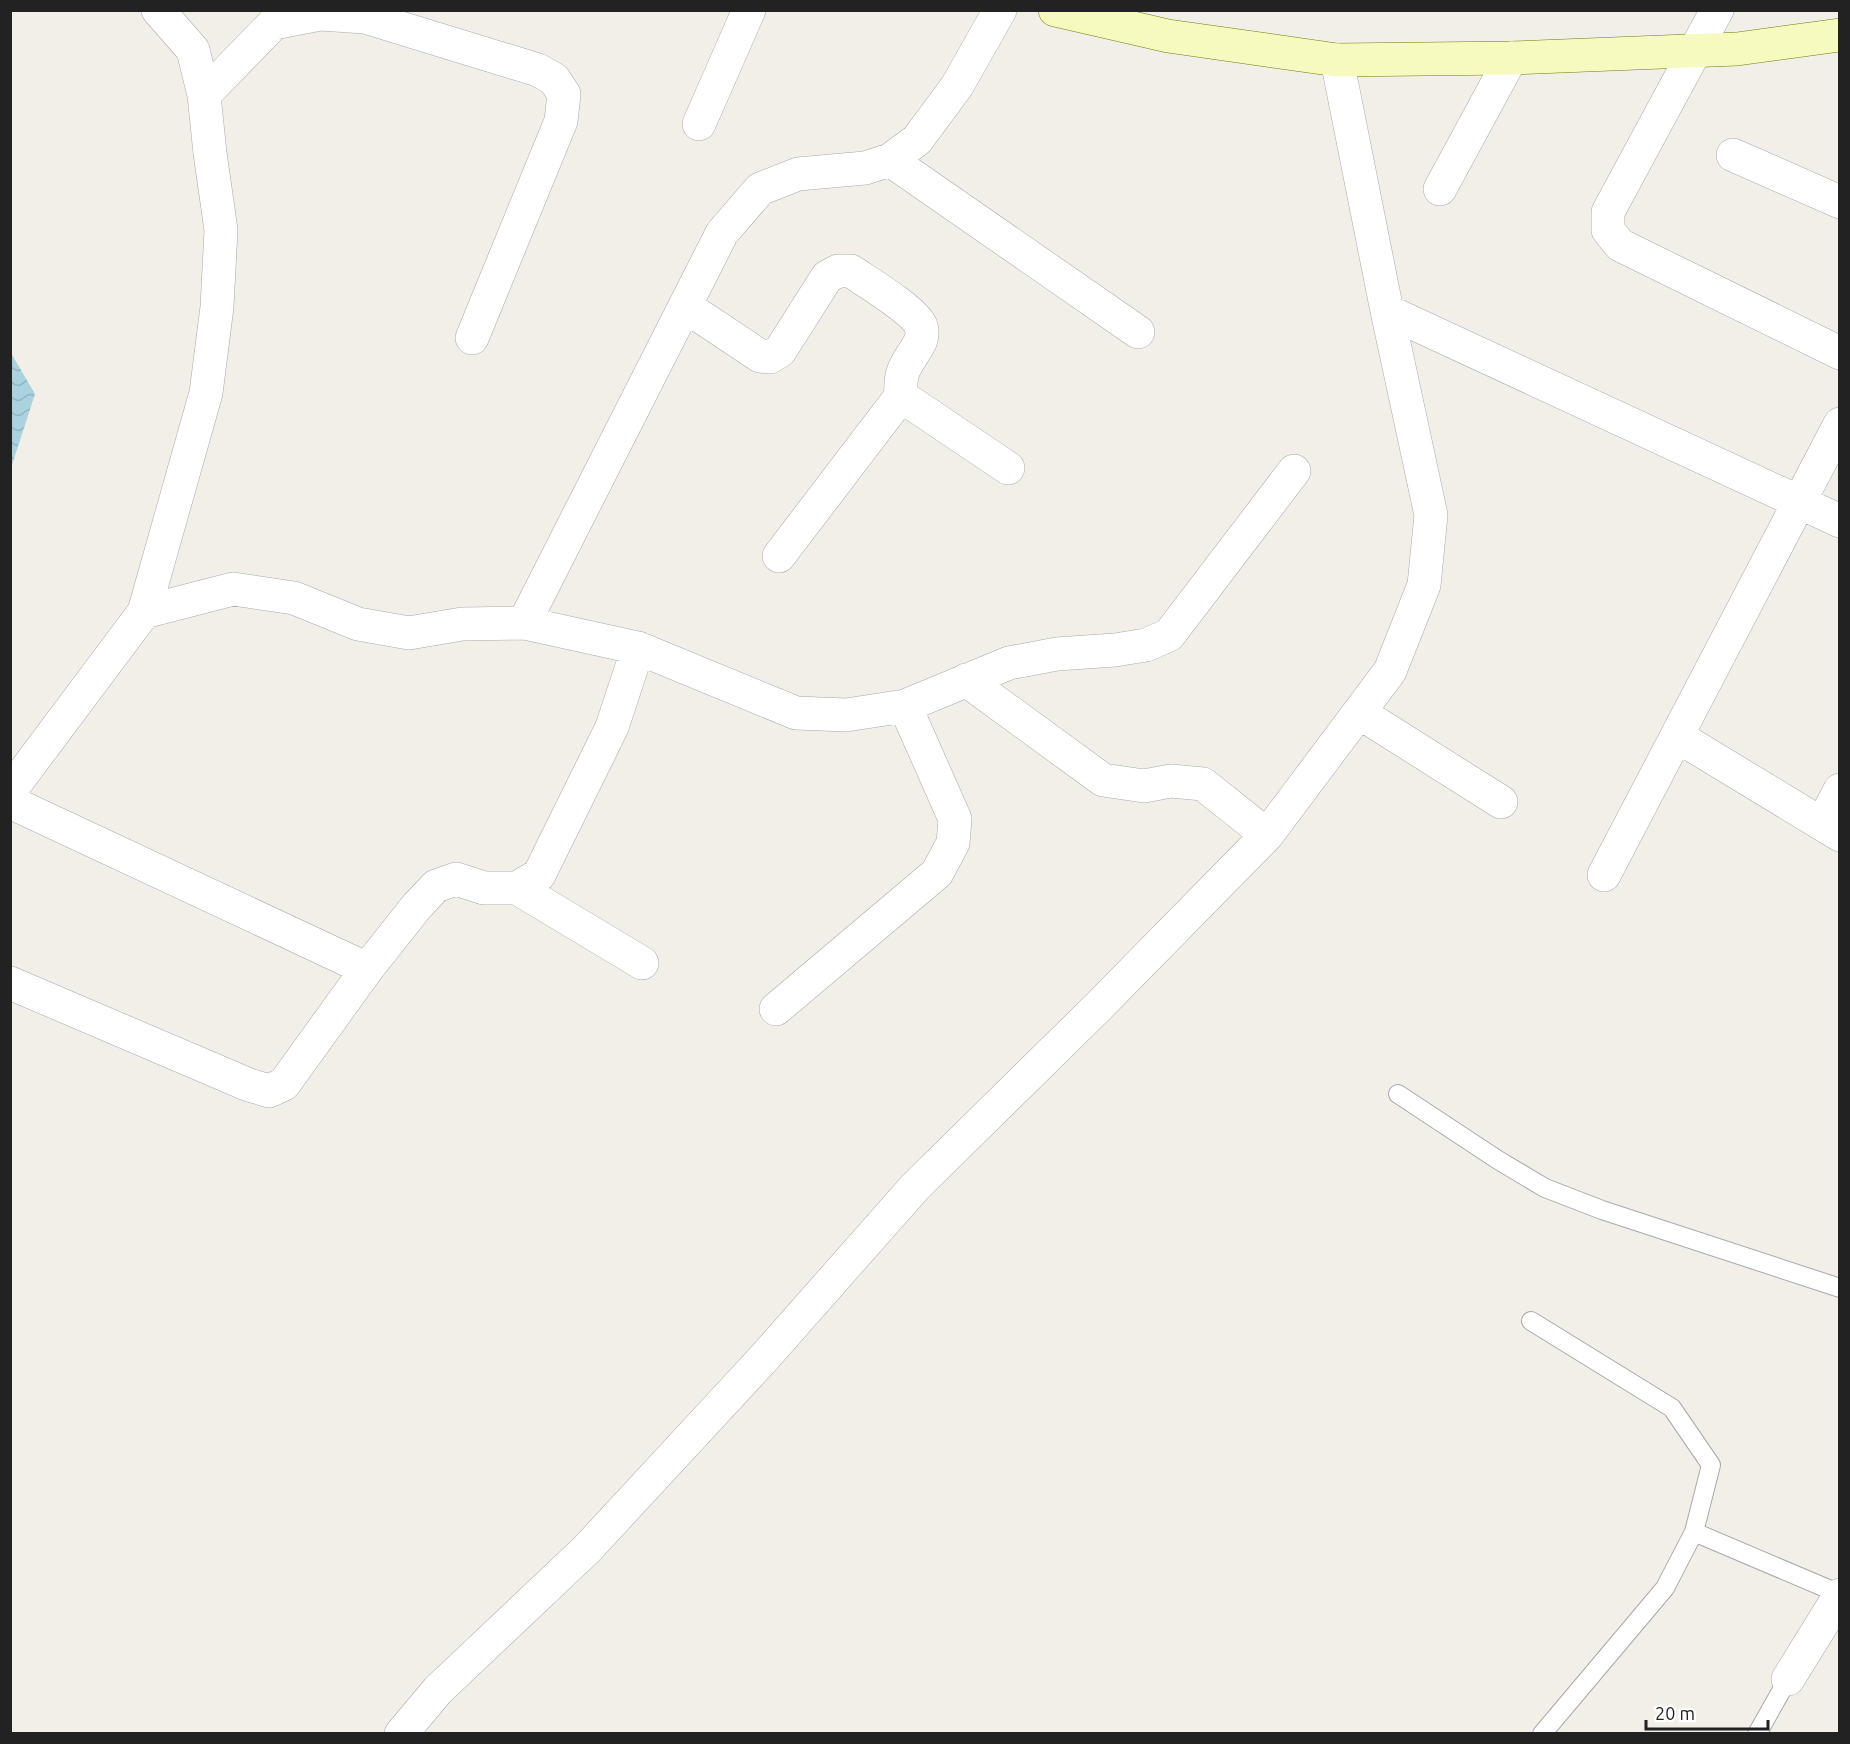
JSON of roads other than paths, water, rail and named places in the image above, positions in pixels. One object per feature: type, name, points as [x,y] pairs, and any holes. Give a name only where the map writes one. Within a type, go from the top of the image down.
[{"type":"street","points":[[10,791],[144,612],[206,393],[217,307],[221,230],[204,95],[193,50],[158,10]]},
{"type":"street","points":[[699,124],[749,10]]},
{"type":"street","points":[[524,623],[722,233],[760,189],[798,174],[865,168],[890,160],[917,140],[957,86],[1000,10]]},
{"type":"street","points":[[1055,10],[1168,36],[1337,60],[1511,58],[1737,49],[1839,35]]},
{"type":"street","points":[[1717,10],[1608,212],[1608,230],[1620,245],[1839,353]]},
{"type":"street","points":[[204,95],[274,23],[320,15],[365,17],[538,70],[554,79],[564,94],[561,121],[472,338]]},
{"type":"street","points":[[1440,189],[1511,58]]},
{"type":"street","points":[[401,1734],[438,1690],[587,1549],[763,1359],[915,1187],[1097,1008],[1267,835],[1390,671],[1424,585],[1431,515],[1387,311],[1337,60]]},
{"type":"street","points":[[1733,154],[1839,202]]},
{"type":"street","points":[[890,160],[1138,332]]},
{"type":"street","points":[[685,306],[760,356],[770,357],[780,351],[827,277],[838,271],[851,271],[915,316],[922,328],[921,341],[905,366],[900,380],[902,396],[779,556]]},
{"type":"street","points":[[1387,311],[1839,521]]},
{"type":"street","points":[[902,396],[1008,468]]},
{"type":"street","points":[[1604,875],[1839,424]]},
{"type":"street","points":[[144,612],[233,589],[294,598],[358,624],[409,633],[462,624],[524,623],[638,648],[796,713],[846,715],[905,706],[1009,663],[1057,654],[1115,650],[1146,645],[1169,635],[1294,471]]},
{"type":"street","points":[[517,888],[538,875],[612,727],[638,648]]},
{"type":"street","points":[[966,680],[1102,780],[1144,786],[1171,781],[1203,784],[1267,835]]},
{"type":"street","points":[[776,1009],[937,873],[953,843],[955,819],[905,706]]},
{"type":"street","points":[[1360,713],[1501,802]]},
{"type":"street","points":[[1677,736],[1831,829],[1839,790]]},
{"type":"street","points":[[10,802],[367,969]]},
{"type":"street","points":[[10,983],[249,1085],[269,1090],[284,1084],[367,969],[417,906],[436,886],[456,879],[484,888],[517,888],[642,963]]},
{"type":"street","points":[[1788,1679],[1839,1594]]},
{"type":"lane","points":[[1398,1094],[1545,1188],[1602,1210],[1839,1288]]},
{"type":"lane","points":[[1530,1321],[1672,1408],[1711,1465],[1694,1532],[1665,1588],[1542,1734]]},
{"type":"lane","points":[[1694,1532],[1839,1594]]},
{"type":"lane","points":[[1757,1734],[1788,1679]]},
{"type":"water","points":[[11,353],[35,394],[11,468]]}]
